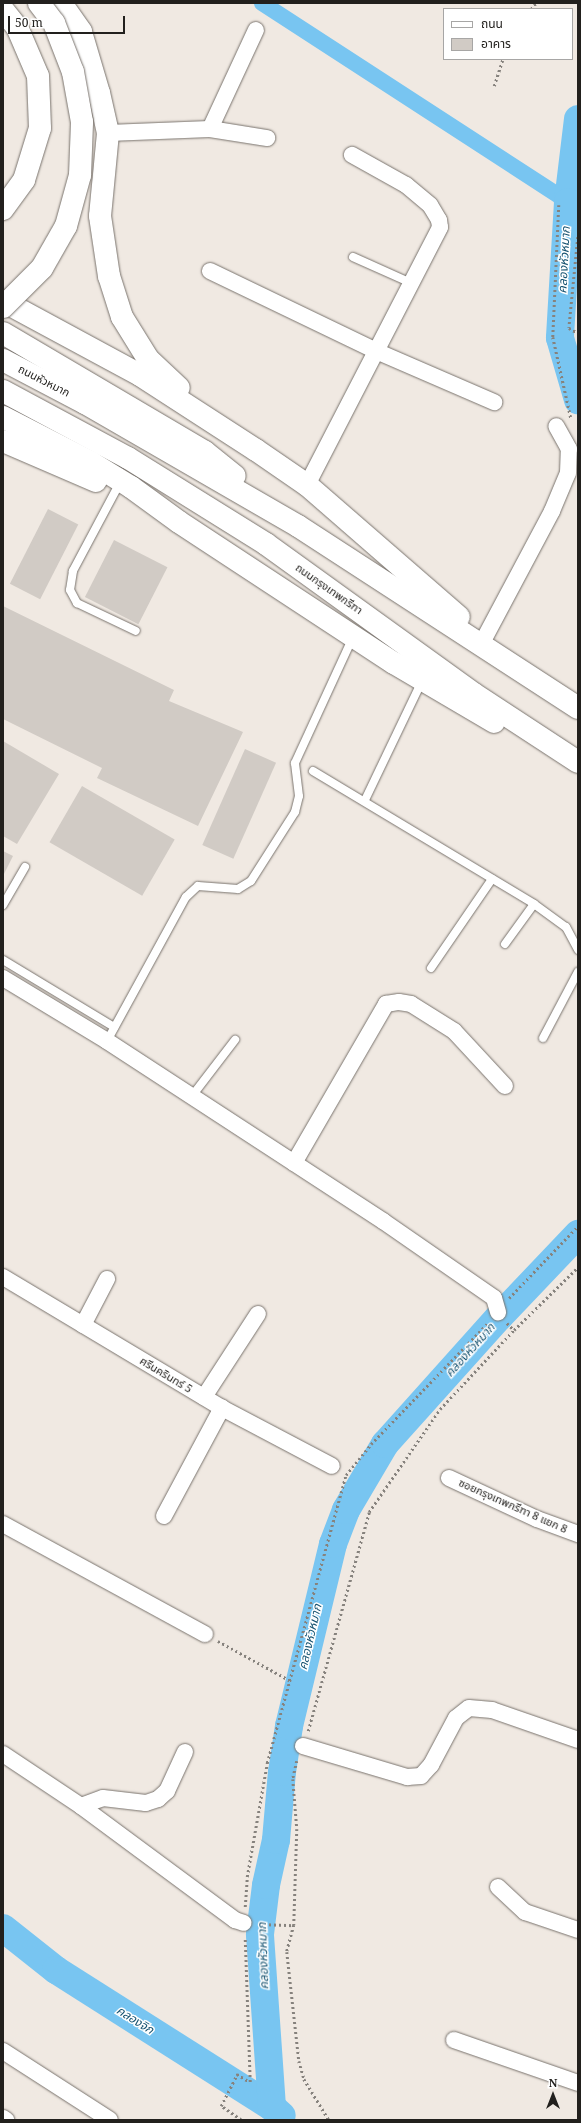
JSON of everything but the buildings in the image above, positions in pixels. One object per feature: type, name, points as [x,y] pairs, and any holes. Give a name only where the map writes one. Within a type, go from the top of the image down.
[{"type":"main road","points":[[3,307],[42,268],[66,226],[80,175],[82,122],[73,72],[54,23],[39,3]]},
{"type":"main road","points":[[61,3],[81,32],[99,93],[108,133],[100,216],[109,276],[122,317],[148,360],[256,450]]},
{"type":"main road","points":[[3,10],[17,27],[38,76],[40,128],[24,180],[3,209]]},
{"type":"main road","points":[[3,301],[140,375],[307,485],[512,664]]},
{"type":"main road","points":[[3,333],[205,452],[298,526],[578,708]]},
{"type":"main road","name":"ถนนหัวหมาก","points":[[3,360],[85,403],[298,526]]},
{"type":"main road","name":"ถนนกรุงเทพกรีฑา","points":[[3,391],[73,427],[266,544],[452,678],[572,759]]},
{"type":"main road","points":[[3,417],[92,463],[131,487],[179,522],[422,681],[504,728],[572,759]]},
{"type":"main road","points":[[3,440],[116,490],[179,522]]},
{"type":"street","points":[[210,129],[256,30]]},
{"type":"street","points":[[108,133],[210,129],[267,138]]},
{"type":"street","points":[[307,485],[440,227],[439,220],[430,204],[406,184],[352,155]]},
{"type":"street","points":[[210,272],[376,351],[494,402]]},
{"type":"street","points":[[484,639],[552,510],[568,473],[568,449],[556,426]]},
{"type":"street","points":[[3,978],[111,1034],[192,1096],[294,1162],[494,1298],[498,1312]]},
{"type":"street","points":[[294,1162],[386,1004],[399,1002],[411,1004],[454,1031],[505,1086]]},
{"type":"street","name":"ศรีนครินทร์ 5","points":[[3,1277],[222,1408],[332,1466]]},
{"type":"street","points":[[83,1325],[107,1279]]},
{"type":"street","points":[[204,1397],[258,1314]]},
{"type":"street","points":[[164,1516],[222,1408]]},
{"type":"street","name":"ซอยกรุงเทพกรีฑา 8 แยก 8","points":[[448,1478],[537,1519],[578,1534]]},
{"type":"street","points":[[3,1524],[206,1634]]},
{"type":"street","points":[[303,1746],[407,1777],[421,1776],[431,1765],[456,1718],[469,1708],[492,1710],[578,1740]]},
{"type":"street","points":[[81,1806],[103,1798],[146,1803],[158,1800],[167,1791],[185,1752]]},
{"type":"street","points":[[3,1754],[81,1806],[226,1914],[248,1924]]},
{"type":"street","points":[[498,1887],[525,1912],[578,1930]]},
{"type":"street","points":[[454,2040],[578,2083]]},
{"type":"street","points":[[3,2051],[110,2120]]},
{"type":"lane","points":[[353,257],[411,283]]},
{"type":"lane","points":[[116,490],[73,570],[70,590],[77,604],[136,631]]},
{"type":"lane","points":[[3,960],[111,1034],[186,897],[198,886],[238,889],[251,882],[295,812],[299,796],[295,763],[353,636]]},
{"type":"lane","points":[[365,800],[422,681]]},
{"type":"lane","points":[[313,771],[365,800],[534,904],[566,927],[578,950]]},
{"type":"lane","points":[[3,906],[25,867]]},
{"type":"lane","points":[[431,968],[492,879]]},
{"type":"lane","points":[[505,944],[534,904]]},
{"type":"lane","points":[[543,1038],[578,972]]},
{"type":"lane","points":[[192,1096],[235,1040]]},
{"type":"path","points":[[494,86],[503,60]]},
{"type":"path","points":[[559,205],[553,337],[571,421]]},
{"type":"path","points":[[578,237],[569,328],[578,333]]},
{"type":"path","points":[[241,2120],[221,2106],[237,2074],[250,2082],[247,1877],[267,1763],[291,1681],[346,1474],[371,1444],[498,1312],[578,1226]]},
{"type":"path","points":[[329,2120],[304,2079],[299,2061],[287,1952],[294,1925],[297,1829],[293,1779],[295,1765],[303,1746],[369,1512],[440,1409],[471,1374],[578,1267]]},
{"type":"path","points":[[206,1634],[291,1681]]},
{"type":"path","points":[[248,1924],[294,1925]]},
{"type":"waterway","points":[[262,3],[568,202]]},
{"type":"waterway","name":"คลองหัวหมาก","points":[[578,119],[568,202],[560,338],[578,400]]},
{"type":"waterway","name":"คลองหัวหมาก","points":[[272,2107],[260,1934],[266,1885],[276,1840],[282,1772],[289,1726],[333,1544],[346,1510],[385,1444],[499,1317],[578,1234]]},
{"type":"waterway","name":"คลองจิก","points":[[3,1928],[56,1970],[272,2107],[282,2116]]}]
